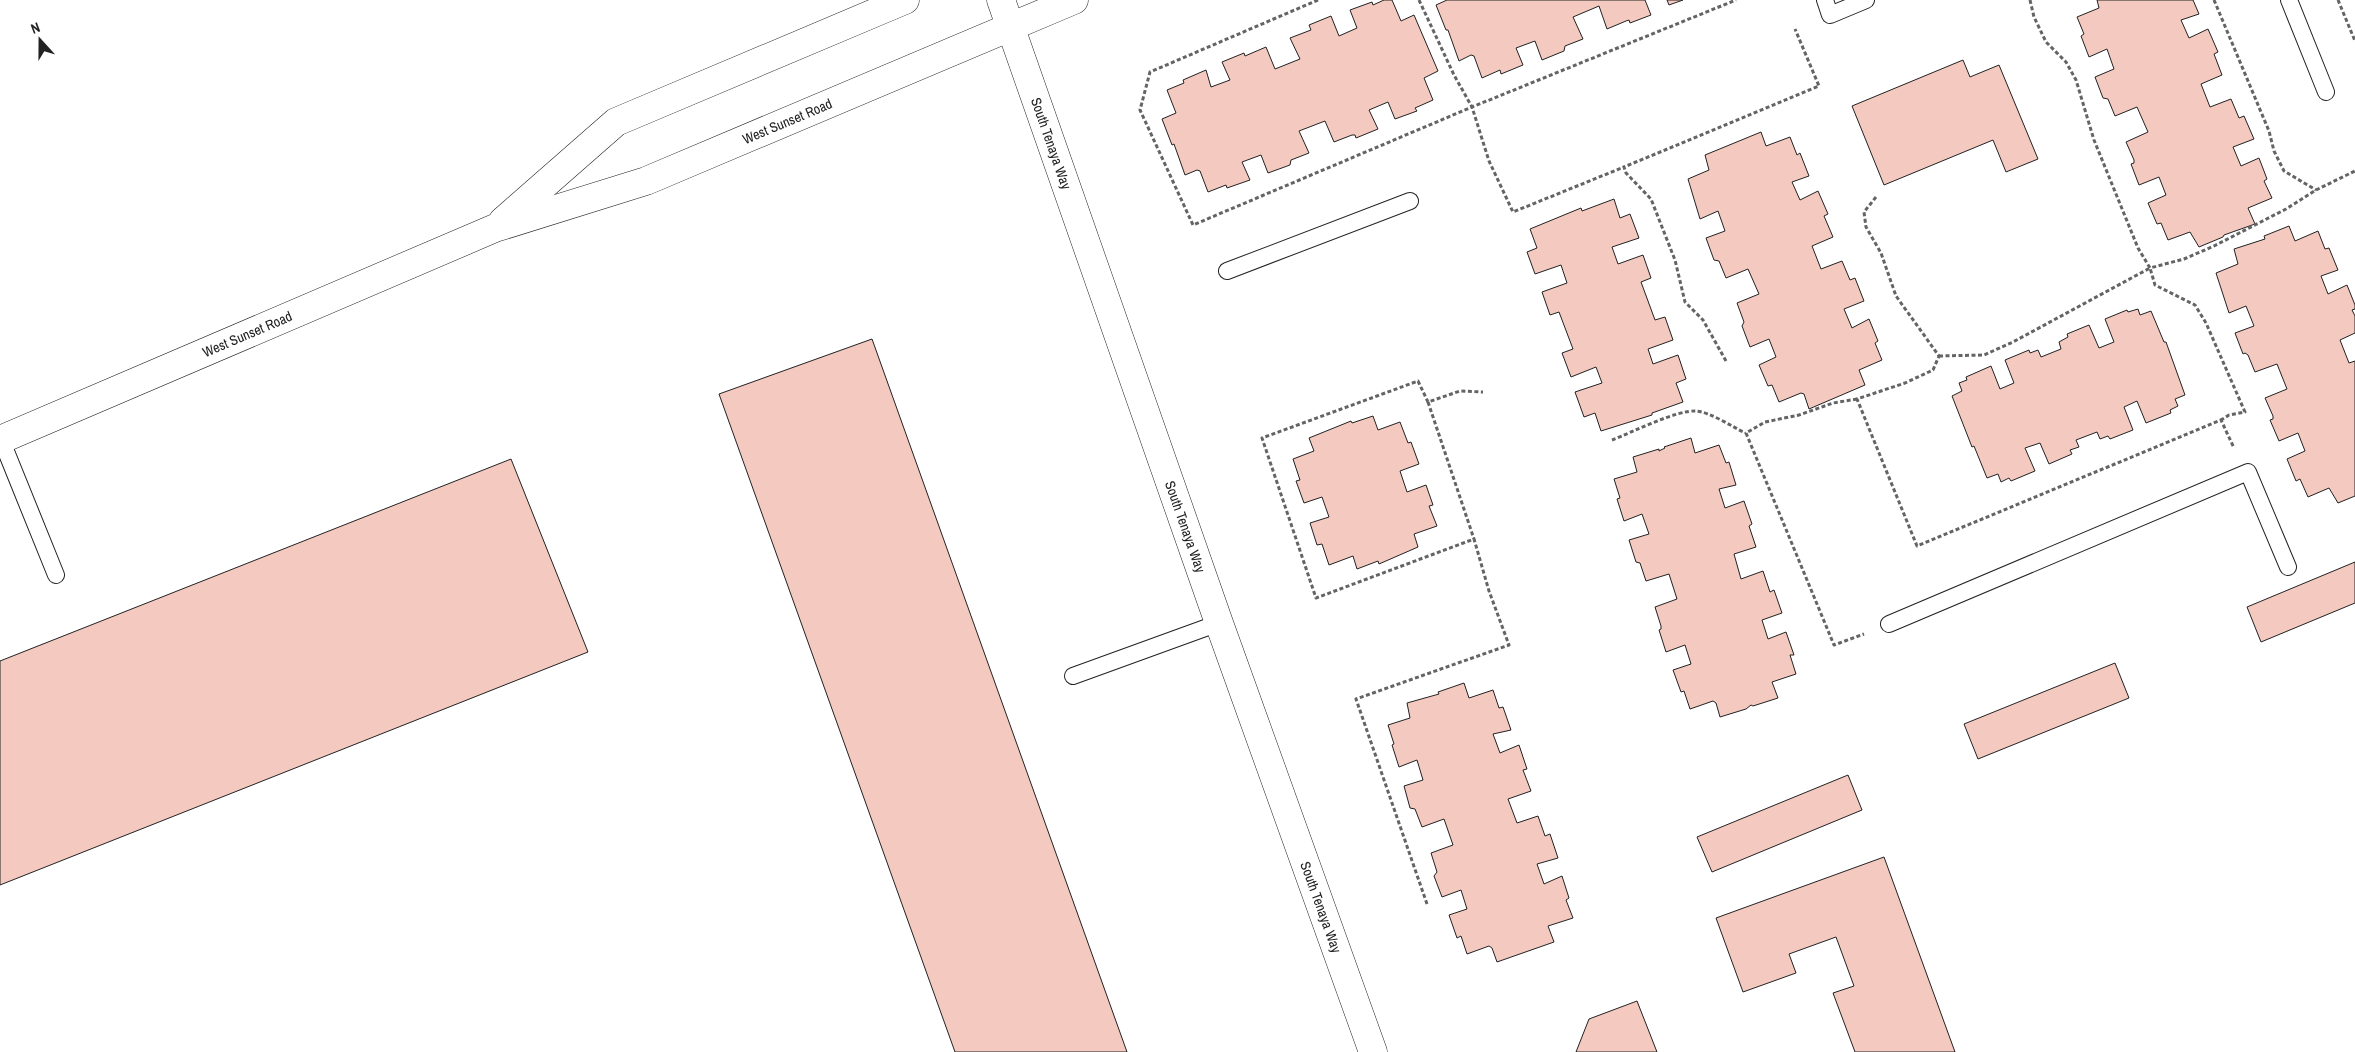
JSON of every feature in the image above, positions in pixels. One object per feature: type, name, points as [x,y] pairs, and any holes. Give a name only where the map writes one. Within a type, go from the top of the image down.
[{"type":"main road","name":"West Sunset Road","points":[[495,228],[616,122],[905,0]]},
{"type":"main road","name":"South Tenaya Way","points":[[1001,0],[1219,624],[1373,1052]]},
{"type":"main road","name":"West Sunset Road","points":[[0,440],[495,228],[646,181],[1074,0]]},
{"type":"lane","points":[[1828,7],[1866,0]]},
{"type":"lane","points":[[2289,0],[2326,92]]},
{"type":"lane","points":[[1227,270],[1410,201]]},
{"type":"lane","points":[[0,440],[56,574]]},
{"type":"lane","points":[[1889,624],[2248,472],[2288,567]]},
{"type":"lane","points":[[1073,676],[1219,624]]},
{"type":"path","points":[[1318,0],[1150,72],[1140,110],[1193,225],[1472,107],[1736,0]]},
{"type":"path","points":[[1419,0],[1454,76],[1472,107],[1489,161],[1514,212],[1819,86],[1795,29]]},
{"type":"path","points":[[1857,399],[1917,546],[2221,420],[2229,415],[2245,412],[2206,324],[2195,305],[2155,285],[2150,268],[2138,248],[2094,140],[2076,80],[2066,62],[2046,42],[2034,17],[2030,0]]},
{"type":"path","points":[[2214,0],[2269,131],[2274,151],[2284,171],[2316,190]]},
{"type":"path","points":[[2338,0],[2355,41]]},
{"type":"path","points":[[1624,167],[1626,173],[1650,199],[1675,260],[1685,302],[1703,320],[1726,361]]},
{"type":"path","points":[[1939,356],[1984,355],[2013,342],[2150,268],[2184,259],[2214,246],[2286,209],[2316,190],[2355,171]]},
{"type":"path","points":[[1876,197],[1864,212],[1866,227],[1881,253],[1896,296],[1939,356]]},
{"type":"path","points":[[1746,433],[1765,422],[1799,415],[1833,403],[1857,399],[1905,383],[1934,370],[1939,356]]},
{"type":"path","points":[[1427,904],[1356,699],[1509,645],[1490,591],[1474,539],[1428,402],[1418,381],[1262,438],[1316,598],[1474,539]]},
{"type":"path","points":[[1428,402],[1460,391],[1484,392]]},
{"type":"path","points":[[1612,440],[1650,426],[1667,416],[1696,411],[1746,433],[1834,645],[1889,624]]},
{"type":"path","points":[[2221,420],[2246,473]]},
{"type":"building","points":[[1384,0],[1392,0],[1401,21],[1414,15],[1438,71],[1424,78],[1433,100],[1415,108],[1417,111],[1395,119],[1388,102],[1369,110],[1378,129],[1356,138],[1355,135],[1352,135],[1334,142],[1325,121],[1299,131],[1309,153],[1291,160],[1290,165],[1268,173],[1261,155],[1242,162],[1250,180],[1227,188],[1226,185],[1208,192],[1200,171],[1197,170],[1185,175],[1174,144],[1172,145],[1162,119],[1176,113],[1167,90],[1184,83],[1183,80],[1206,70],[1211,87],[1230,80],[1222,62],[1244,53],[1245,56],[1266,47],[1275,69],[1300,59],[1290,38],[1311,30],[1309,25],[1331,16],[1339,36],[1357,28],[1350,10],[1372,2],[1373,5]]},
{"type":"building","points":[[1447,0],[1645,0],[1651,15],[1630,23],[1629,20],[1607,29],[1599,6],[1573,17],[1583,39],[1565,46],[1564,51],[1542,60],[1535,41],[1516,48],[1523,65],[1501,74],[1500,70],[1482,78],[1474,56],[1471,55],[1459,61],[1448,30],[1446,30],[1436,5]]},
{"type":"building","points":[[1667,0],[1683,0],[1669,5]]},
{"type":"building","points":[[2097,0],[2193,0],[2199,14],[2181,20],[2189,38],[2208,29],[2218,52],[2214,54],[2222,75],[2201,84],[2210,107],[2231,99],[2239,118],[2244,116],[2254,139],[2233,147],[2241,166],[2259,158],[2267,179],[2264,181],[2272,198],[2248,208],[2255,224],[2224,235],[2199,247],[2190,232],[2168,240],[2161,223],[2157,224],[2148,203],[2166,195],[2159,177],[2139,185],[2131,164],[2134,163],[2134,160],[2126,142],[2148,132],[2137,107],[2115,116],[2108,99],[2103,98],[2095,77],[2114,69],[2107,49],[2089,57],[2081,36],[2084,34],[2077,17],[2099,8]]},
{"type":"building","points":[[1963,60],[1970,77],[1999,65],[2038,159],[2006,172],[1993,140],[1884,185],[1852,106]]},
{"type":"building","points":[[1761,132],[1766,146],[1790,137],[1797,155],[1800,153],[1809,176],[1792,182],[1800,200],[1818,191],[1828,214],[1824,216],[1833,237],[1812,246],[1821,269],[1842,261],[1850,280],[1855,278],[1864,301],[1844,309],[1852,328],[1869,319],[1878,341],[1875,343],[1882,360],[1859,370],[1865,385],[1809,409],[1804,394],[1801,393],[1779,402],[1772,385],[1768,386],[1759,365],[1776,357],[1769,339],[1750,347],[1742,326],[1744,322],[1737,303],[1759,294],[1748,269],[1726,278],[1719,261],[1714,260],[1706,238],[1725,231],[1718,211],[1700,219],[1688,179],[1709,170],[1705,155]]},
{"type":"building","points":[[1614,199],[1620,218],[1630,214],[1639,238],[1612,247],[1618,264],[1643,255],[1651,278],[1641,282],[1655,320],[1665,317],[1673,340],[1648,349],[1653,364],[1678,355],[1686,379],[1676,383],[1683,402],[1652,413],[1652,415],[1601,431],[1595,413],[1584,417],[1575,392],[1602,383],[1596,367],[1571,377],[1562,353],[1573,349],[1559,312],[1550,315],[1542,292],[1567,283],[1561,265],[1535,274],[1527,252],[1537,248],[1530,229],[1581,208],[1582,211]]},
{"type":"building","points":[[2289,226],[2295,241],[2318,231],[2325,249],[2329,248],[2338,270],[2321,276],[2328,294],[2347,285],[2355,305],[2355,309],[2352,310],[2355,316],[2355,333],[2340,340],[2349,363],[2355,361],[2355,496],[2338,503],[2329,488],[2308,497],[2300,479],[2296,481],[2287,459],[2305,451],[2298,433],[2279,441],[2270,420],[2273,419],[2273,416],[2265,398],[2287,389],[2277,364],[2255,372],[2248,355],[2243,354],[2235,333],[2254,326],[2246,306],[2229,313],[2216,273],[2238,264],[2234,249],[2265,239],[2264,236]]},
{"type":"building","points":[[2138,309],[2140,315],[2151,311],[2164,342],[2166,342],[2185,395],[2175,399],[2178,406],[2170,410],[2171,413],[2146,423],[2137,401],[2124,407],[2133,430],[2110,439],[2108,436],[2100,439],[2097,432],[2076,440],[2079,447],[2070,450],[2072,454],[2049,464],[2040,443],[2025,448],[2035,471],[2011,481],[2009,478],[2001,482],[1998,474],[1987,478],[1974,446],[1972,447],[1952,396],[1962,391],[1959,383],[1967,380],[1966,377],[1991,366],[2000,389],[2014,383],[2005,360],[2029,350],[2030,353],[2038,350],[2041,357],[2061,349],[2059,342],[2068,337],[2067,334],[2089,325],[2099,348],[2114,342],[2105,319],[2127,310],[2128,312]]},
{"type":"building","points":[[872,339],[1127,1052],[955,1052],[719,394]]},
{"type":"building","points":[[1373,416],[1378,430],[1400,422],[1408,443],[1411,442],[1419,464],[1400,471],[1407,492],[1426,485],[1433,505],[1429,506],[1437,526],[1414,534],[1418,547],[1379,564],[1378,561],[1357,569],[1353,556],[1329,565],[1322,544],[1317,545],[1310,523],[1329,517],[1322,497],[1304,503],[1296,481],[1300,480],[1293,459],[1314,451],[1309,438],[1351,421],[1352,423]]},
{"type":"building","points":[[1691,438],[1695,453],[1719,445],[1726,463],[1729,462],[1736,485],[1719,489],[1725,508],[1744,501],[1752,524],[1749,526],[1756,547],[1734,554],[1741,579],[1763,571],[1770,592],[1774,590],[1782,613],[1762,620],[1768,639],[1786,632],[1794,655],[1790,655],[1796,674],[1772,682],[1778,698],[1751,705],[1746,709],[1720,717],[1716,703],[1713,701],[1690,709],[1684,691],[1681,692],[1673,670],[1691,664],[1685,645],[1666,652],[1659,630],[1661,626],[1655,607],[1677,599],[1669,574],[1646,581],[1640,563],[1636,562],[1629,540],[1649,534],[1642,514],[1624,521],[1617,499],[1620,498],[1614,479],[1637,472],[1633,457],[1659,449],[1659,451],[1664,447]]},
{"type":"building","points":[[511,459],[588,652],[0,885],[0,661]]},
{"type":"building","points":[[2355,562],[2355,603],[2261,642],[2247,607]]},
{"type":"building","points":[[2115,663],[2129,698],[1978,759],[1964,724]]},
{"type":"building","points":[[1464,683],[1469,698],[1493,690],[1499,708],[1503,707],[1511,730],[1493,734],[1500,753],[1519,745],[1527,769],[1523,770],[1531,791],[1508,799],[1517,823],[1538,816],[1545,836],[1550,834],[1558,858],[1537,864],[1544,884],[1562,876],[1569,898],[1566,900],[1573,918],[1548,926],[1554,942],[1497,962],[1492,948],[1489,946],[1467,954],[1461,936],[1457,938],[1449,915],[1467,909],[1461,890],[1442,897],[1434,876],[1437,872],[1431,853],[1453,845],[1444,819],[1422,827],[1415,809],[1410,808],[1404,786],[1423,780],[1417,760],[1399,767],[1388,725],[1410,718],[1407,703],[1439,694],[1438,692]]},
{"type":"building","points":[[1848,775],[1862,810],[1712,872],[1697,837]]},
{"type":"building","points":[[1884,857],[1955,1052],[1855,1052],[1833,993],[1854,986],[1836,937],[1789,954],[1796,973],[1743,992],[1716,918]]},
{"type":"building","points":[[1637,1001],[1657,1052],[1576,1052],[1589,1019]]}]
